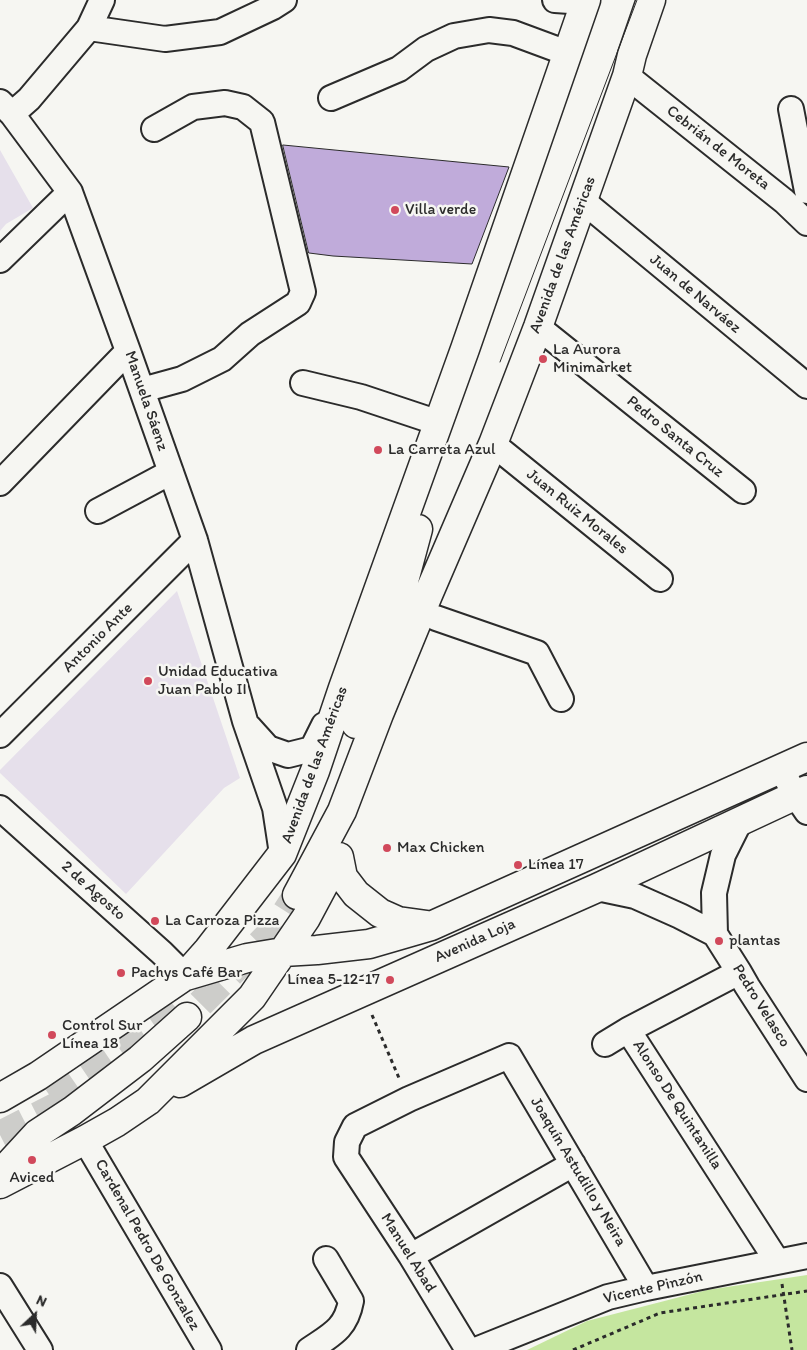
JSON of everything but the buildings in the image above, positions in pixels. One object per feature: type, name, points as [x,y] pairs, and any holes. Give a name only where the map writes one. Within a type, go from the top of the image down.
[{"type":"main road","name":"Avenida de las Américas","points":[[465,349],[401,592],[328,800],[290,892],[342,811],[379,714],[493,444],[538,327],[583,201],[651,0]]},
{"type":"main road","name":"Avenida de las Américas","points":[[0,1098],[38,1076],[185,976],[208,950],[282,854],[315,771],[439,423],[585,1]]},
{"type":"main road","name":"Avenida de las Américas","points":[[0,1184],[85,1140],[117,1122],[148,1101],[252,997],[283,952],[306,918],[339,857],[373,779],[436,618],[466,506]]},
{"type":"main road","name":"Avenida Loja","points":[[185,976],[247,958],[283,952],[369,944],[431,926],[807,757]]},
{"type":"main road","name":"Avenida Loja","points":[[148,1101],[254,1040],[597,888],[740,821],[803,800]]},
{"type":"main road","points":[[339,857],[343,877],[356,894],[380,913],[398,921],[431,926]]},
{"type":"main road","points":[[0,1174],[37,1134],[72,1111],[140,1059],[187,1017]]},
{"type":"street","points":[[6,108],[29,99],[89,28],[102,0]]},
{"type":"street","points":[[89,28],[165,40],[220,32],[284,0]]},
{"type":"street","points":[[555,0],[585,1]]},
{"type":"street","points":[[331,98],[399,69],[426,49],[454,36],[489,30],[513,33],[567,54]]},
{"type":"street","name":"Cebrián de Moreta","points":[[626,76],[784,201],[807,223]]},
{"type":"street","points":[[142,390],[182,379],[222,359],[250,334],[298,303],[303,292],[262,122],[243,107],[226,103],[193,107],[154,129]]},
{"type":"street","name":"Manuela Sáenz","points":[[6,108],[70,192],[195,540],[245,722],[275,808],[282,854]]},
{"type":"street","points":[[792,109],[807,192]]},
{"type":"street","points":[[0,260],[70,192]]},
{"type":"street","name":"Juan de Narváez","points":[[583,201],[807,386]]},
{"type":"street","name":"Pedro Santa Cruz","points":[[538,327],[743,491]]},
{"type":"street","points":[[0,483],[128,350]]},
{"type":"street","points":[[303,383],[361,397],[439,423]]},
{"type":"street","name":"Juan Ruiz Morales","points":[[493,444],[660,579]]},
{"type":"street","points":[[98,511],[171,472]]},
{"type":"street","name":"Antonio Ante","points":[[0,735],[195,540]]},
{"type":"street","points":[[436,618],[537,653],[561,699]]},
{"type":"street","name":"Manuela Sáenz","points":[[245,722],[268,748],[288,755],[312,749],[343,688]]},
{"type":"street","points":[[781,769],[803,800]]},
{"type":"street","name":"2 de Agosto","points":[[0,808],[162,953],[185,976]]},
{"type":"street","name":"Pedro Velasco","points":[[740,821],[723,856],[714,893],[716,934],[807,1079]]},
{"type":"street","points":[[597,888],[635,896],[716,934]]},
{"type":"street","name":"Alonso De Quintanilla","points":[[739,972],[628,1030],[777,1261]]},
{"type":"street","points":[[605,1044],[628,1030]]},
{"type":"street","name":"Joaquín Astudillo y Neira","points":[[408,1099],[509,1056],[646,1288]]},
{"type":"street","name":"Manuel Abad","points":[[408,1099],[355,1126],[348,1142],[346,1157],[411,1256],[468,1350]]},
{"type":"street","name":"Cardenal Pedro De Gonzalez","points":[[85,1140],[209,1350]]},
{"type":"street","points":[[411,1256],[573,1164]]},
{"type":"street","name":"Vicente Pinzón","points":[[476,1350],[608,1297],[807,1256]]},
{"type":"street","points":[[309,1350],[337,1332],[349,1313],[351,1300],[326,1259]]},
{"type":"street","points":[[0,1286],[40,1350]]},
{"type":"path","points":[[362,992],[408,1099]]},
{"type":"path","points":[[777,1261],[792,1350]]},
{"type":"path","points":[[573,1350],[660,1313],[807,1291]]},
{"type":"shaded area","points":[[0,150],[33,208],[6,224],[0,231]]},
{"type":"shaded area","name":"Unidad Educativa Juan Pablo II","points":[[177,591],[240,778],[224,788],[126,894],[0,773],[0,770]]},
{"type":"green space","points":[[807,1275],[807,1350],[527,1350],[587,1321],[707,1290]]},
{"type":"tunnel","points":[[168,1030],[187,1017],[275,929],[297,895]]},
{"type":"tunnel","points":[[50,1096],[160,1021],[177,1004]]},
{"type":"tunnel","points":[[0,1135],[57,1106],[75,1094]]},
{"type":"tram line","points":[[500,362],[637,0]]},
{"type":"place","name":"Villa verde","points":[[395,210]]},
{"type":"place","name":"La Aurora Minimarket","points":[[543,359]]},
{"type":"place","name":"La Carreta Azul","points":[[378,450]]},
{"type":"place","name":"Unidad Educativa Juan Pablo II","points":[[148,681]]},
{"type":"place","name":"Max Chicken","points":[[387,848]]},
{"type":"place","name":"Línea 17","points":[[518,865]]},
{"type":"place","name":"La Carroza Pizza","points":[[155,921]]},
{"type":"place","name":"plantas","points":[[719,941]]},
{"type":"place","name":"Pachys Café Bar","points":[[121,973]]},
{"type":"place","name":"Línea 5-12-17","points":[[390,980]]},
{"type":"place","name":"Control Sur Línea 18","points":[[52,1035]]},
{"type":"place","name":"Aviced","points":[[32,1160]]}]
